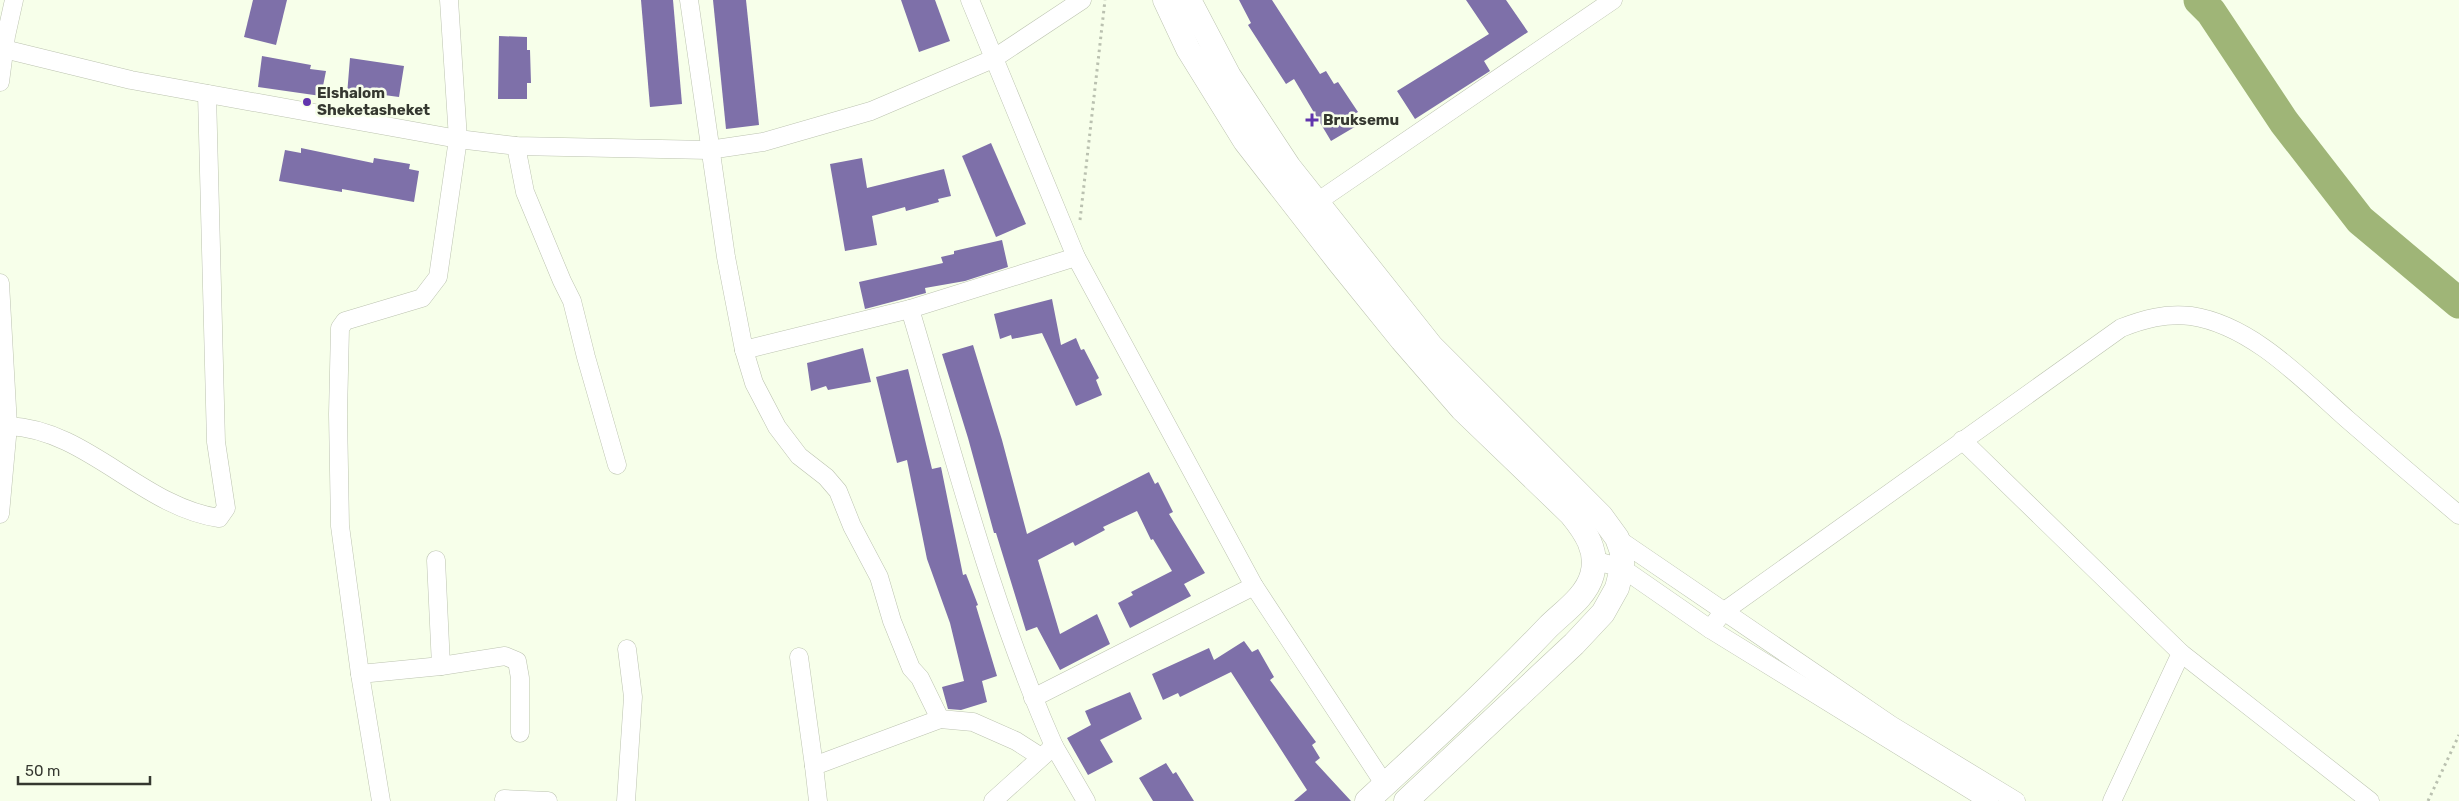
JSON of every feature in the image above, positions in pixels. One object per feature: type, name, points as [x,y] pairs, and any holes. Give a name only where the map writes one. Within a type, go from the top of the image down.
[{"type":"main road","points":[[1165,0],[1188,49],[1245,141],[1339,262],[1402,340],[1462,409],[1571,514],[1585,531],[1592,546],[1594,560],[1592,574],[1587,586],[1571,606],[1513,665],[1367,801]]},
{"type":"main road","points":[[1189,0],[1229,76],[1289,167],[1430,346],[1601,516],[1617,538],[1622,552],[1622,568],[1617,588],[1603,612],[1574,644],[1414,798]]},
{"type":"street","points":[[0,82],[3,40],[14,0]]},
{"type":"street","points":[[381,801],[360,674],[340,526],[338,414],[340,328],[345,321],[422,298],[438,277],[458,139],[449,0]]},
{"type":"street","points":[[689,0],[709,150],[726,257],[744,350],[754,384],[777,427],[799,456],[826,476],[838,491],[852,526],[879,578],[892,622],[911,668],[920,678],[940,719]]},
{"type":"street","points":[[970,0],[1076,257],[1254,586],[1384,785]]},
{"type":"street","points":[[3,40],[132,80],[458,139],[516,146],[709,150],[763,142],[872,111],[994,59],[1082,0]]},
{"type":"street","points":[[1317,202],[1613,0]]},
{"type":"street","points":[[8,426],[27,427],[76,446],[154,495],[206,516],[219,518],[226,508],[216,442],[207,94]]},
{"type":"street","points":[[516,146],[525,192],[572,301],[617,465]]},
{"type":"street","points":[[744,350],[910,309],[1076,257]]},
{"type":"street","points":[[0,283],[8,426],[0,514]]},
{"type":"street","points":[[910,309],[991,579],[1033,698],[1048,751],[1086,801]]},
{"type":"street","points":[[1710,629],[1723,612],[2121,328],[2143,319],[2172,314],[2193,317],[2219,325],[2263,345],[2459,515]]},
{"type":"street","points":[[1962,440],[2181,653],[2370,801]]},
{"type":"street","points":[[1585,531],[1617,538],[1890,725],[2016,801]]},
{"type":"street","points":[[436,560],[441,666]]},
{"type":"street","points":[[1594,560],[1622,568],[1710,629],[1989,801]]},
{"type":"street","points":[[1033,698],[1254,586]]},
{"type":"street","points":[[626,649],[633,696],[626,801]]},
{"type":"street","points":[[2112,801],[2181,653]]},
{"type":"street","points":[[360,674],[441,666],[505,656],[517,661],[520,678],[520,733]]},
{"type":"street","points":[[799,657],[818,801]]},
{"type":"street","points":[[814,766],[940,719],[973,722],[1016,741],[1048,751]]},
{"type":"street","points":[[993,801],[1048,751]]},
{"type":"street","points":[[504,799],[548,801]]},
{"type":"path","points":[[1076,257],[1105,0]]},
{"type":"path","points":[[2428,801],[2459,735]]},
{"type":"building","points":[[253,0],[287,0],[276,45],[244,37]]},
{"type":"building","points":[[641,0],[673,0],[682,104],[650,107]]},
{"type":"building","points":[[713,0],[746,0],[759,125],[726,129]]},
{"type":"building","points":[[901,0],[935,0],[950,41],[919,52]]},
{"type":"building","points":[[1239,0],[1272,0],[1320,74],[1326,71],[1334,84],[1338,82],[1358,112],[1352,115],[1358,125],[1331,141],[1294,79],[1286,84],[1248,25],[1251,23]]},
{"type":"building","points":[[1466,0],[1506,0],[1528,32],[1484,61],[1490,71],[1415,119],[1397,91],[1489,34]]},
{"type":"building","points":[[499,36],[527,37],[527,50],[530,50],[531,83],[527,83],[527,99],[498,99]]},
{"type":"building","points":[[262,56],[311,65],[310,69],[326,71],[321,96],[258,87]]},
{"type":"building","points":[[350,58],[404,66],[399,97],[384,95],[383,100],[347,95]]},
{"type":"building","points":[[991,143],[1026,224],[996,237],[962,156]]},
{"type":"building","points":[[301,148],[373,163],[374,158],[410,164],[409,169],[419,171],[414,202],[342,189],[342,192],[279,181],[285,150],[301,153]]},
{"type":"building","points":[[862,158],[867,188],[944,169],[951,196],[938,199],[939,202],[906,211],[905,207],[872,216],[877,245],[845,251],[830,164]]},
{"type":"building","points":[[1002,240],[1008,267],[965,281],[925,288],[926,293],[865,309],[859,282],[943,263],[941,257],[954,254],[954,251]]},
{"type":"building","points":[[1052,299],[1061,345],[1076,338],[1081,350],[1084,349],[1099,378],[1096,380],[1102,395],[1076,406],[1042,333],[1012,339],[1011,335],[1000,339],[994,314]]},
{"type":"building","points":[[973,345],[1002,440],[1027,534],[1149,472],[1155,484],[1158,482],[1173,512],[1169,514],[1205,573],[1184,584],[1191,596],[1130,628],[1118,603],[1133,595],[1131,592],[1172,571],[1153,539],[1151,540],[1137,511],[1103,527],[1105,530],[1075,546],[1073,542],[1038,560],[1060,634],[1097,614],[1110,644],[1060,670],[1037,627],[1026,631],[996,533],[994,533],[968,438],[942,354]]},
{"type":"building","points":[[863,348],[871,382],[828,390],[826,386],[811,391],[807,363]]},
{"type":"building","points":[[908,369],[932,469],[941,467],[963,575],[966,574],[978,605],[976,606],[997,676],[982,681],[987,702],[961,710],[948,709],[942,687],[964,681],[950,623],[927,559],[907,460],[897,463],[876,377]]},
{"type":"building","points":[[1244,641],[1252,652],[1258,649],[1274,677],[1270,680],[1316,742],[1312,745],[1320,758],[1315,762],[1351,801],[1294,801],[1307,790],[1231,672],[1180,697],[1178,693],[1163,700],[1152,674],[1209,648],[1214,660]]},
{"type":"building","points":[[1130,692],[1142,719],[1100,740],[1113,762],[1088,775],[1067,738],[1091,725],[1085,711]]},
{"type":"building","points":[[1166,763],[1173,774],[1176,772],[1194,801],[1153,801],[1139,778]]},
{"type":"waterway","points":[[2199,0],[2211,12],[2284,122],[2360,220],[2459,303]]},
{"type":"place","name":"Elshalom Sheketasheket","points":[[307,102]]},
{"type":"place","name":"Bruksemu","points":[[1312,120]]}]
